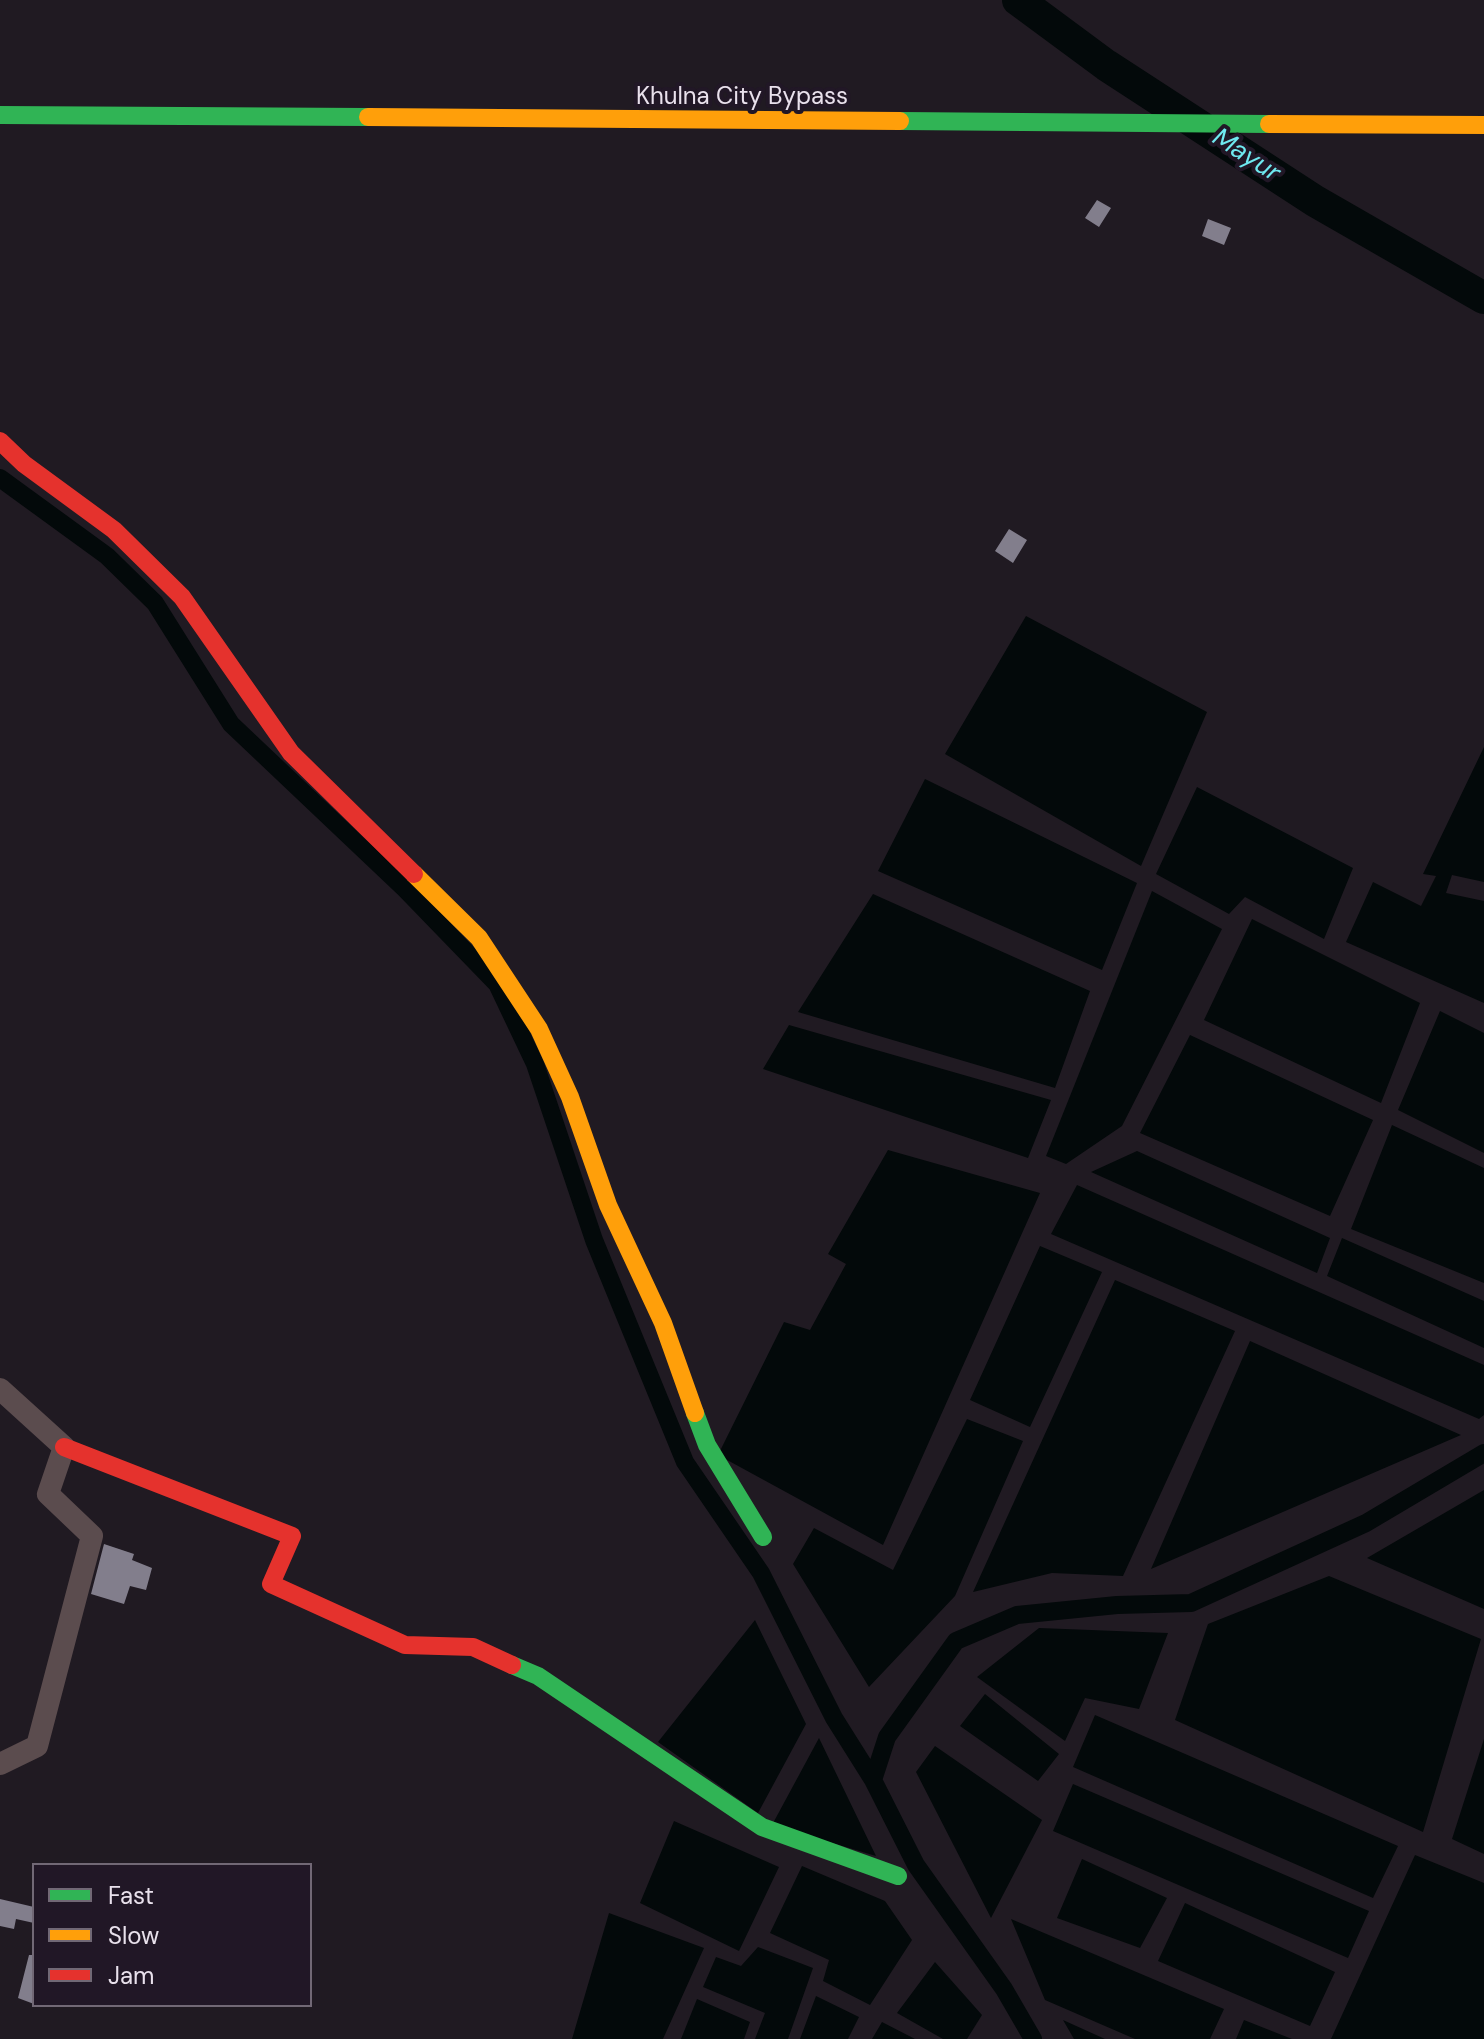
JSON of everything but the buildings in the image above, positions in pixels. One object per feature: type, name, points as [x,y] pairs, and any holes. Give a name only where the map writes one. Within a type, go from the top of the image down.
[{"type":"main road","name":"Khulna City Bypass","points":[[0,115],[1484,125]]},
{"type":"main road","points":[[0,441],[24,464],[114,530],[182,597],[259,712],[291,753],[417,873],[479,938],[500,968],[539,1029],[570,1097],[608,1205],[663,1323],[707,1445],[763,1537]]},
{"type":"main road","points":[[64,1447],[292,1536],[271,1584],[405,1645],[473,1647],[538,1676],[762,1827],[898,1876]]},
{"type":"street","points":[[0,1389],[64,1447],[48,1494],[92,1536],[37,1746],[0,1764]]},
{"type":"shaded area","points":[[1026,616],[1207,712],[1141,866],[945,754]]},
{"type":"shaded area","points":[[1484,747],[1484,882],[1452,875],[1446,893],[1484,901],[1484,1003],[1346,942],[1373,882],[1421,906],[1436,876],[1423,874]]},
{"type":"shaded area","points":[[925,779],[1137,883],[1102,970],[878,871]]},
{"type":"shaded area","points":[[1197,787],[1353,868],[1324,939],[1245,897],[1229,914],[1156,874]]},
{"type":"shaded area","points":[[1152,891],[1222,929],[1122,1126],[1066,1164],[1046,1156]]},
{"type":"shaded area","points":[[873,894],[1090,991],[1055,1088],[798,1012]]},
{"type":"shaded area","points":[[1252,919],[1420,1003],[1381,1103],[1204,1020]]},
{"type":"shaded area","points":[[1440,1011],[1484,1033],[1484,1153],[1398,1110]]},
{"type":"shaded area","points":[[789,1025],[1051,1100],[1028,1158],[763,1069]]},
{"type":"shaded area","points":[[1190,1035],[1373,1120],[1330,1216],[1140,1133]]},
{"type":"shaded area","points":[[1392,1125],[1484,1168],[1484,1283],[1351,1229]]},
{"type":"shaded area","points":[[888,1150],[1040,1193],[883,1545],[718,1455],[784,1322],[810,1330],[846,1264],[828,1254]]},
{"type":"shaded area","points":[[1137,1151],[1330,1238],[1317,1273],[1091,1172]]},
{"type":"shaded area","points":[[1077,1185],[1484,1365],[1484,1415],[1479,1419],[1051,1234]]},
{"type":"shaded area","points":[[1342,1238],[1484,1301],[1484,1348],[1327,1276]]},
{"type":"shaded area","points":[[1040,1246],[1102,1272],[1030,1427],[970,1400]]},
{"type":"shaded area","points":[[1115,1280],[1235,1331],[1123,1576],[1052,1573],[973,1592]]},
{"type":"shaded area","points":[[1250,1341],[1461,1435],[1151,1569]]},
{"type":"shaded area","points":[[967,1419],[1023,1441],[955,1596],[869,1687],[793,1564],[814,1528],[893,1570]]},
{"type":"shaded area","points":[[1484,1490],[1484,1609],[1367,1558]]},
{"type":"shaded area","points":[[1329,1576],[1481,1639],[1423,1832],[1175,1720],[1208,1624]]},
{"type":"shaded area","points":[[755,1620],[806,1724],[758,1813],[658,1742]]},
{"type":"shaded area","points":[[1039,1628],[1168,1633],[1139,1709],[1085,1698],[1065,1741],[977,1677]]},
{"type":"shaded area","points":[[985,1694],[1059,1754],[1038,1781],[960,1726]]},
{"type":"shaded area","points":[[1095,1715],[1398,1846],[1373,1898],[1073,1767]]},
{"type":"shaded area","points":[[819,1738],[876,1856],[772,1825]]},
{"type":"shaded area","points":[[1484,1739],[1484,1854],[1452,1839]]},
{"type":"shaded area","points":[[935,1746],[1042,1820],[991,1918],[916,1772]]},
{"type":"shaded area","points":[[1073,1784],[1369,1911],[1348,1958],[1053,1831]]},
{"type":"shaded area","points":[[674,1821],[779,1867],[739,1951],[640,1903]]},
{"type":"shaded area","points":[[1415,1855],[1484,1883],[1484,2039],[1331,2039]]},
{"type":"shaded area","points":[[1082,1859],[1167,1898],[1140,1948],[1057,1918]]},
{"type":"shaded area","points":[[802,1866],[885,1901],[912,1940],[870,2005],[823,1981],[829,1960],[770,1933]]},
{"type":"shaded area","points":[[1185,1903],[1335,1972],[1310,2026],[1158,1961]]},
{"type":"shaded area","points":[[609,1913],[704,1948],[663,2039],[572,2039]]},
{"type":"shaded area","points":[[1011,1919],[1224,2009],[1210,2039],[1135,2039],[1045,2000]]},
{"type":"shaded area","points":[[758,1947],[813,1968],[788,2039],[755,2039],[765,2013],[703,1987],[716,1957],[741,1966]]},
{"type":"shaded area","points":[[935,1962],[982,2015],[967,2039],[943,2039],[897,2013]]},
{"type":"shaded area","points":[[816,1996],[859,2017],[848,2039],[800,2039]]},
{"type":"shaded area","points":[[697,1999],[750,2022],[744,2039],[681,2039]]},
{"type":"shaded area","points":[[1063,2020],[1105,2039],[1074,2039]]},
{"type":"shaded area","points":[[1244,2020],[1292,2039],[1236,2039]]},
{"type":"shaded area","points":[[882,2022],[915,2039],[872,2039]]},
{"type":"waterway","name":"Mayur","points":[[1018,0],[1106,65],[1315,201],[1484,298]]},
{"type":"waterway","points":[[0,478],[107,556],[155,603],[231,724],[405,889],[497,984],[535,1064],[594,1240],[685,1462],[761,1573],[834,1718],[873,1780],[916,1865],[1004,1989],[1033,2039]]},
{"type":"waterway","points":[[873,1780],[887,1737],[956,1641],[1017,1615],[1117,1605],[1191,1603],[1366,1523],[1484,1453]]},
{"type":"traffic: fast","points":[[0,115],[368,117]]},
{"type":"traffic: fast","points":[[900,121],[1269,124]]},
{"type":"traffic: fast","points":[[695,1413],[707,1445],[763,1537]]},
{"type":"traffic: fast","points":[[512,1665],[538,1676],[762,1827],[898,1876]]},
{"type":"traffic: slow","points":[[368,117],[900,121]]},
{"type":"traffic: slow","points":[[1269,124],[1484,125]]},
{"type":"traffic: slow","points":[[414,874],[479,938],[539,1029],[570,1097],[608,1205],[663,1323],[695,1413]]},
{"type":"traffic: jam","points":[[0,441],[24,464],[114,530],[182,597],[291,753],[414,874]]},
{"type":"traffic: jam","points":[[64,1447],[292,1536],[271,1584],[405,1645],[473,1647],[512,1665]]}]
